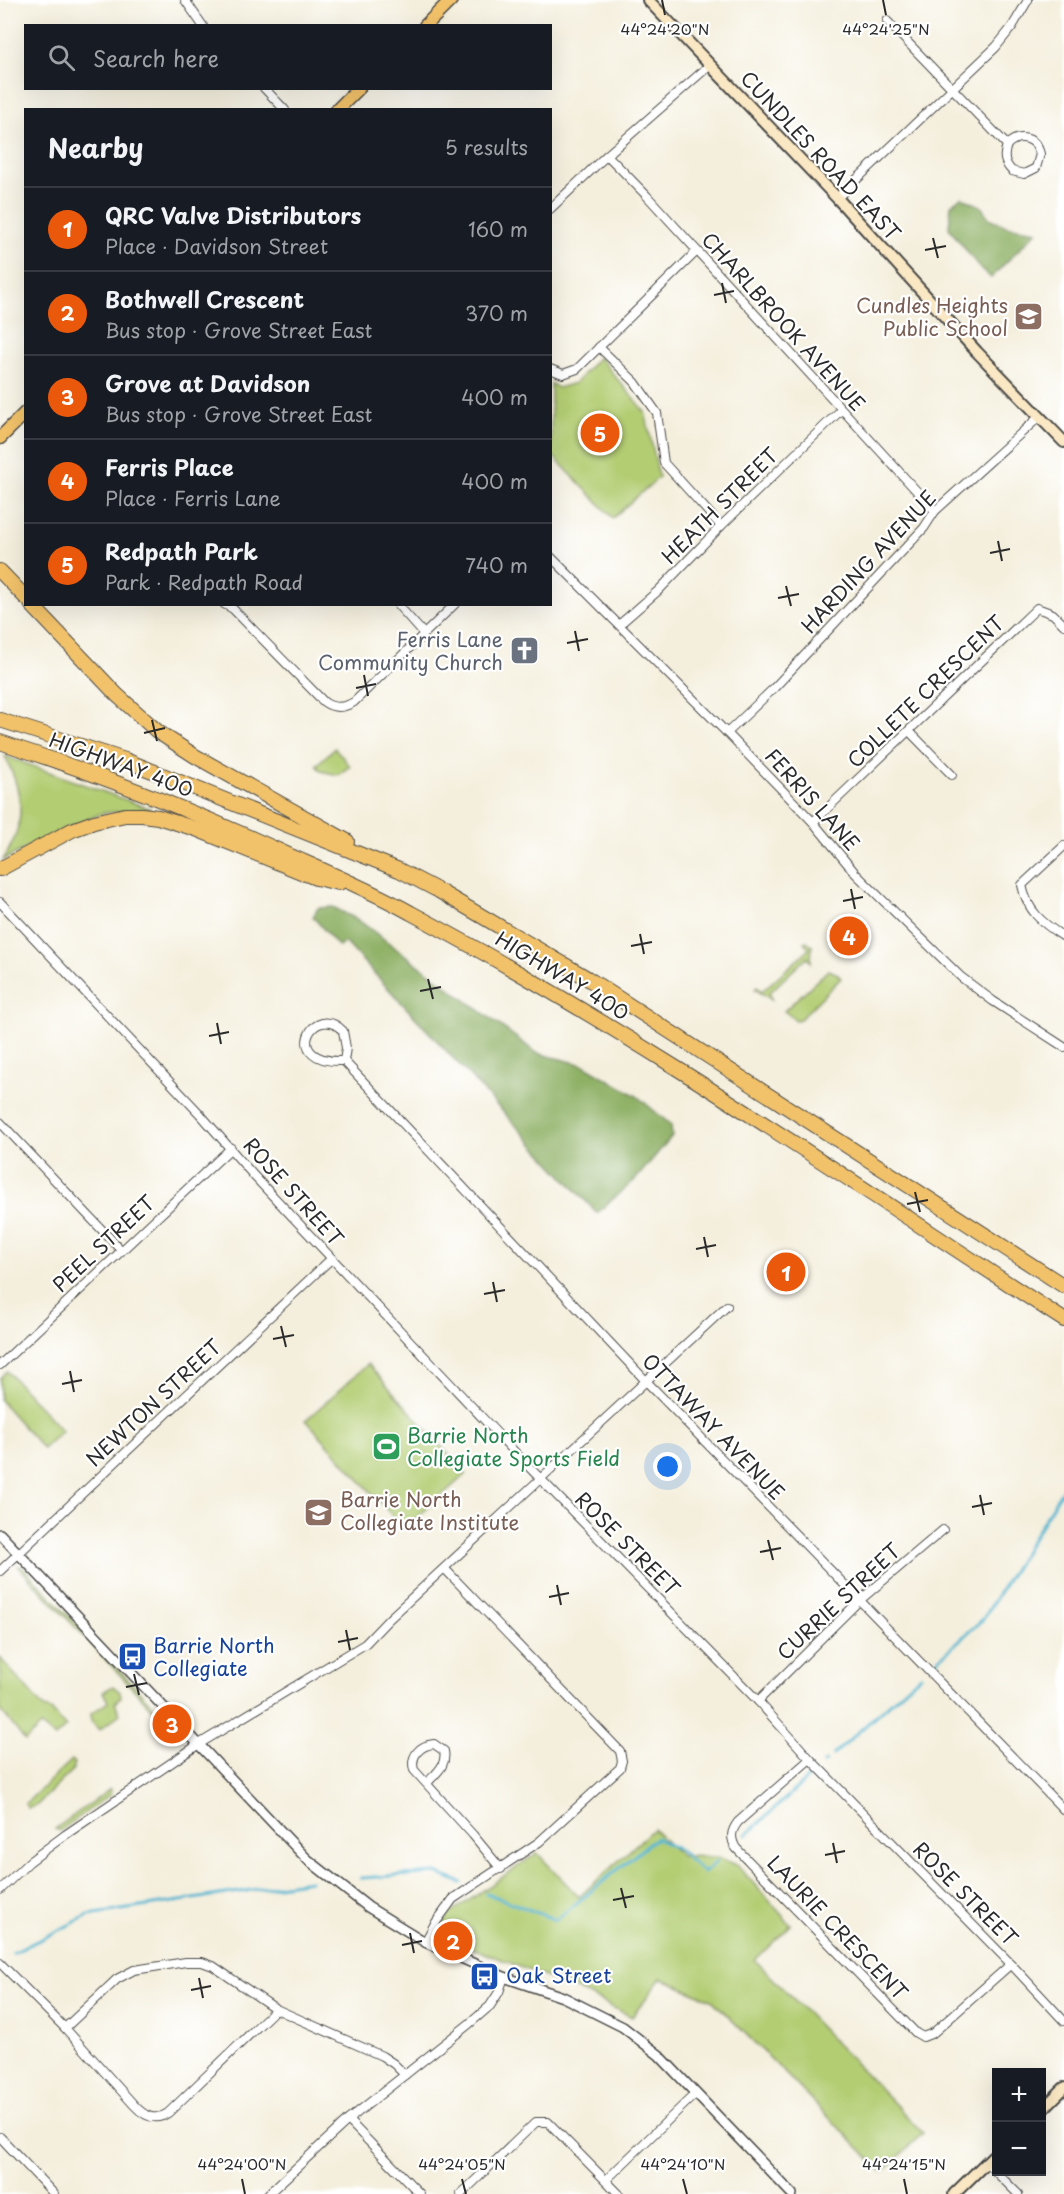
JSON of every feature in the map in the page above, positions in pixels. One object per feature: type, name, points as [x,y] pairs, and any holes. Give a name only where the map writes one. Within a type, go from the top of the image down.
[{"type":"highway","points":[[0,571],[24,596]]},
{"type":"highway","points":[[33,606],[117,695],[158,732],[195,756],[399,870]]},
{"type":"highway","name":"HIGHWAY 400","points":[[0,720],[125,760],[399,870],[439,891],[587,978],[1064,1286]]},
{"type":"highway","name":"HIGHWAY 400","points":[[0,742],[85,770],[216,821],[364,889],[504,964],[711,1090],[1064,1320]]},
{"type":"highway","points":[[0,869],[72,830],[125,815],[142,815],[158,817],[196,830],[316,878],[364,889]]},
{"type":"main road","points":[[427,24],[451,0]]},
{"type":"main road","name":"CUNDLES ROAD EAST","points":[[648,0],[837,198],[977,352],[1064,442]]},
{"type":"main road","points":[[340,108],[357,90]]},
{"type":"main road","points":[[0,438],[24,414]]},
{"type":"main road","points":[[1046,2105],[1064,2088]]},
{"type":"main road","points":[[954,2194],[992,2156]]},
{"type":"street","points":[[185,0],[202,24]]},
{"type":"street","points":[[837,198],[996,47],[1012,27],[1028,0]]},
{"type":"street","points":[[887,21],[1007,145]]},
{"type":"street","points":[[552,207],[607,155],[710,65]]},
{"type":"street","points":[[266,90],[283,108]]},
{"type":"street","points":[[1017,138],[1030,139],[1036,143],[1040,154],[1036,168],[1024,174],[1012,171],[1004,160],[1007,145],[1017,138]]},
{"type":"street","name":"CHARLBROOK AVENUE","points":[[607,155],[935,511]]},
{"type":"street","points":[[552,370],[563,375],[577,369],[697,251]]},
{"type":"street","points":[[599,347],[636,382],[657,413],[664,463],[721,526]]},
{"type":"street","name":"HEATH STREET","points":[[620,624],[659,590],[721,526],[841,410]]},
{"type":"street","name":"HARDING AVENUE","points":[[727,733],[782,680],[924,528],[935,511],[1039,417]]},
{"type":"street","name":"FERRIS LANE","points":[[552,558],[620,624],[813,822],[856,874],[961,977],[993,1001],[1064,1047]]},
{"type":"street","points":[[228,606],[324,702],[334,707],[342,707],[354,702],[453,606]]},
{"type":"street","points":[[399,606],[424,634]]},
{"type":"street","name":"COLLETE CRESCENT","points":[[813,822],[910,732],[1037,608],[1053,614],[1064,625]]},
{"type":"street","points":[[910,732],[952,775]]},
{"type":"street","points":[[1064,846],[1022,885],[1025,900],[1035,914],[1064,937]]},
{"type":"street","name":"ROSE STREET","points":[[0,902],[231,1148],[331,1259],[540,1479],[758,1701],[810,1759],[1064,2021]]},
{"type":"street","points":[[323,1022],[331,1023],[343,1032],[346,1048],[344,1061],[325,1061],[317,1059],[311,1053],[308,1037],[316,1026],[323,1022]]},
{"type":"street","name":"OTTAWAY AVENUE","points":[[344,1061],[646,1382],[1064,1810]]},
{"type":"street","points":[[0,1122],[121,1250]]},
{"type":"street","name":"PEEL STREET","points":[[0,1365],[231,1148]]},
{"type":"street","name":"NEWTON STREET","points":[[0,1571],[331,1259]]},
{"type":"street","points":[[0,1890],[29,1862],[56,1841],[199,1744],[365,1644],[727,1305]]},
{"type":"street","name":"CURRIE STREET","points":[[758,1701],[859,1601],[943,1530]]},
{"type":"street","points":[[0,1534],[307,1859],[368,1907],[425,1942],[504,1977],[563,1997],[623,2027],[659,2055],[792,2194]]},
{"type":"street","points":[[425,1942],[434,1924],[453,1899],[539,1842],[620,1768],[622,1761],[620,1750],[445,1569]]},
{"type":"street","points":[[427,1783],[446,1759],[444,1751],[434,1744],[423,1746],[414,1757],[412,1763],[414,1770],[501,1869]]},
{"type":"street","name":"LAURIE CRESCENT","points":[[810,1759],[745,1814],[734,1827],[732,1842],[916,2033],[923,2037],[933,2033],[1011,1964]]},
{"type":"street","points":[[65,2028],[124,1974],[144,1968],[202,1962],[211,1965],[276,2009],[382,2056],[405,2075]]},
{"type":"street","points":[[0,1963],[65,2028],[142,2113],[156,2118],[168,2113],[276,2009]]},
{"type":"street","points":[[268,2194],[348,2120],[490,2006],[499,1992],[504,1977]]},
{"type":"street","points":[[606,2180],[695,2094]]},
{"type":"street","points":[[348,2120],[420,2194]]},
{"type":"street","points":[[461,2194],[536,2122],[548,2122],[619,2194]]},
{"type":"street","points":[[0,2137],[54,2194]]},
{"type":"street","points":[[986,2162],[1018,2194]]},
{"type":"green space","points":[[961,197],[981,206],[989,218],[1006,226],[1037,231],[991,278],[979,267],[949,228],[951,205]]},
{"type":"green space","points":[[599,357],[645,412],[659,477],[613,518],[552,455],[552,384],[558,388],[575,383]]},
{"type":"green space","points":[[335,748],[350,766],[338,775],[321,771],[316,765]]},
{"type":"green space","points":[[5,756],[151,809],[103,813],[62,830],[3,860],[16,833],[20,809],[16,784]]},
{"type":"green space","points":[[333,907],[358,920],[537,1053],[584,1065],[637,1096],[671,1125],[672,1136],[636,1179],[597,1213],[345,942],[339,947],[313,917],[318,908]]},
{"type":"green space","points":[[807,941],[812,946],[811,962],[807,957],[769,993],[772,1000],[755,989],[757,987],[762,991],[809,949],[804,942]]},
{"type":"green space","points":[[828,970],[841,978],[800,1019],[796,1020],[784,1011]]},
{"type":"green space","name":"Barrie North Collegiate Sports Field","points":[[368,1364],[466,1474],[404,1529],[306,1420]]},
{"type":"green space","points":[[7,1371],[62,1431],[43,1449],[0,1400],[0,1378]]},
{"type":"green space","points":[[18,1566],[23,1567],[182,1737],[180,1739]]},
{"type":"green space","points":[[0,1658],[44,1708],[51,1710],[66,1727],[55,1737],[41,1726],[25,1741],[0,1709]]},
{"type":"green space","points":[[113,1686],[120,1692],[121,1697],[115,1703],[120,1714],[99,1730],[91,1721],[90,1714],[108,1702],[103,1692]]},
{"type":"green space","points":[[72,1760],[75,1763],[73,1770],[36,1806],[28,1808],[25,1804]]},
{"type":"green space","points":[[110,1789],[111,1794],[60,1831],[55,1829]]},
{"type":"green space","points":[[653,1829],[681,1856],[717,1857],[737,1865],[791,1925],[755,1960],[923,2133],[883,2172],[713,2001],[661,1978],[632,2017],[576,1989],[439,1935],[448,1915],[537,1853],[579,1897]]},
{"type":"waterway","points":[[932,1665],[983,1619],[1064,1487]]},
{"type":"waterway","points":[[833,1755],[921,1675]]},
{"type":"waterway","points":[[746,1835],[813,1773]]},
{"type":"waterway","points":[[486,1893],[556,1920],[656,1838],[681,1851],[704,1873],[717,1861]]},
{"type":"waterway","points":[[361,1878],[436,1873],[462,1883]]},
{"type":"waterway","points":[[13,1953],[89,1915],[310,1881]]},
{"type":"place","name":"Cundles Heights Public School","points":[[1029,317]]},
{"type":"place","name":"Redpath Park","points":[[600,433]]},
{"type":"place","name":"Ferris Lane Community Church","points":[[524,651]]},
{"type":"place","name":"Ferris Place","points":[[849,936]]},
{"type":"place","name":"QRC Valve Distributors","points":[[786,1272]]},
{"type":"place","name":"Barrie North Collegiate Sports Field","points":[[386,1447]]},
{"type":"place","name":"Barrie North Collegiate Institute","points":[[319,1512]]},
{"type":"place","name":"Barrie North Collegiate","points":[[132,1657]]},
{"type":"place","name":"Grove at Davidson","points":[[172,1724]]},
{"type":"place","name":"Bothwell Crescent","points":[[453,1941]]},
{"type":"place","name":"Oak Street","points":[[485,1976]]}]
